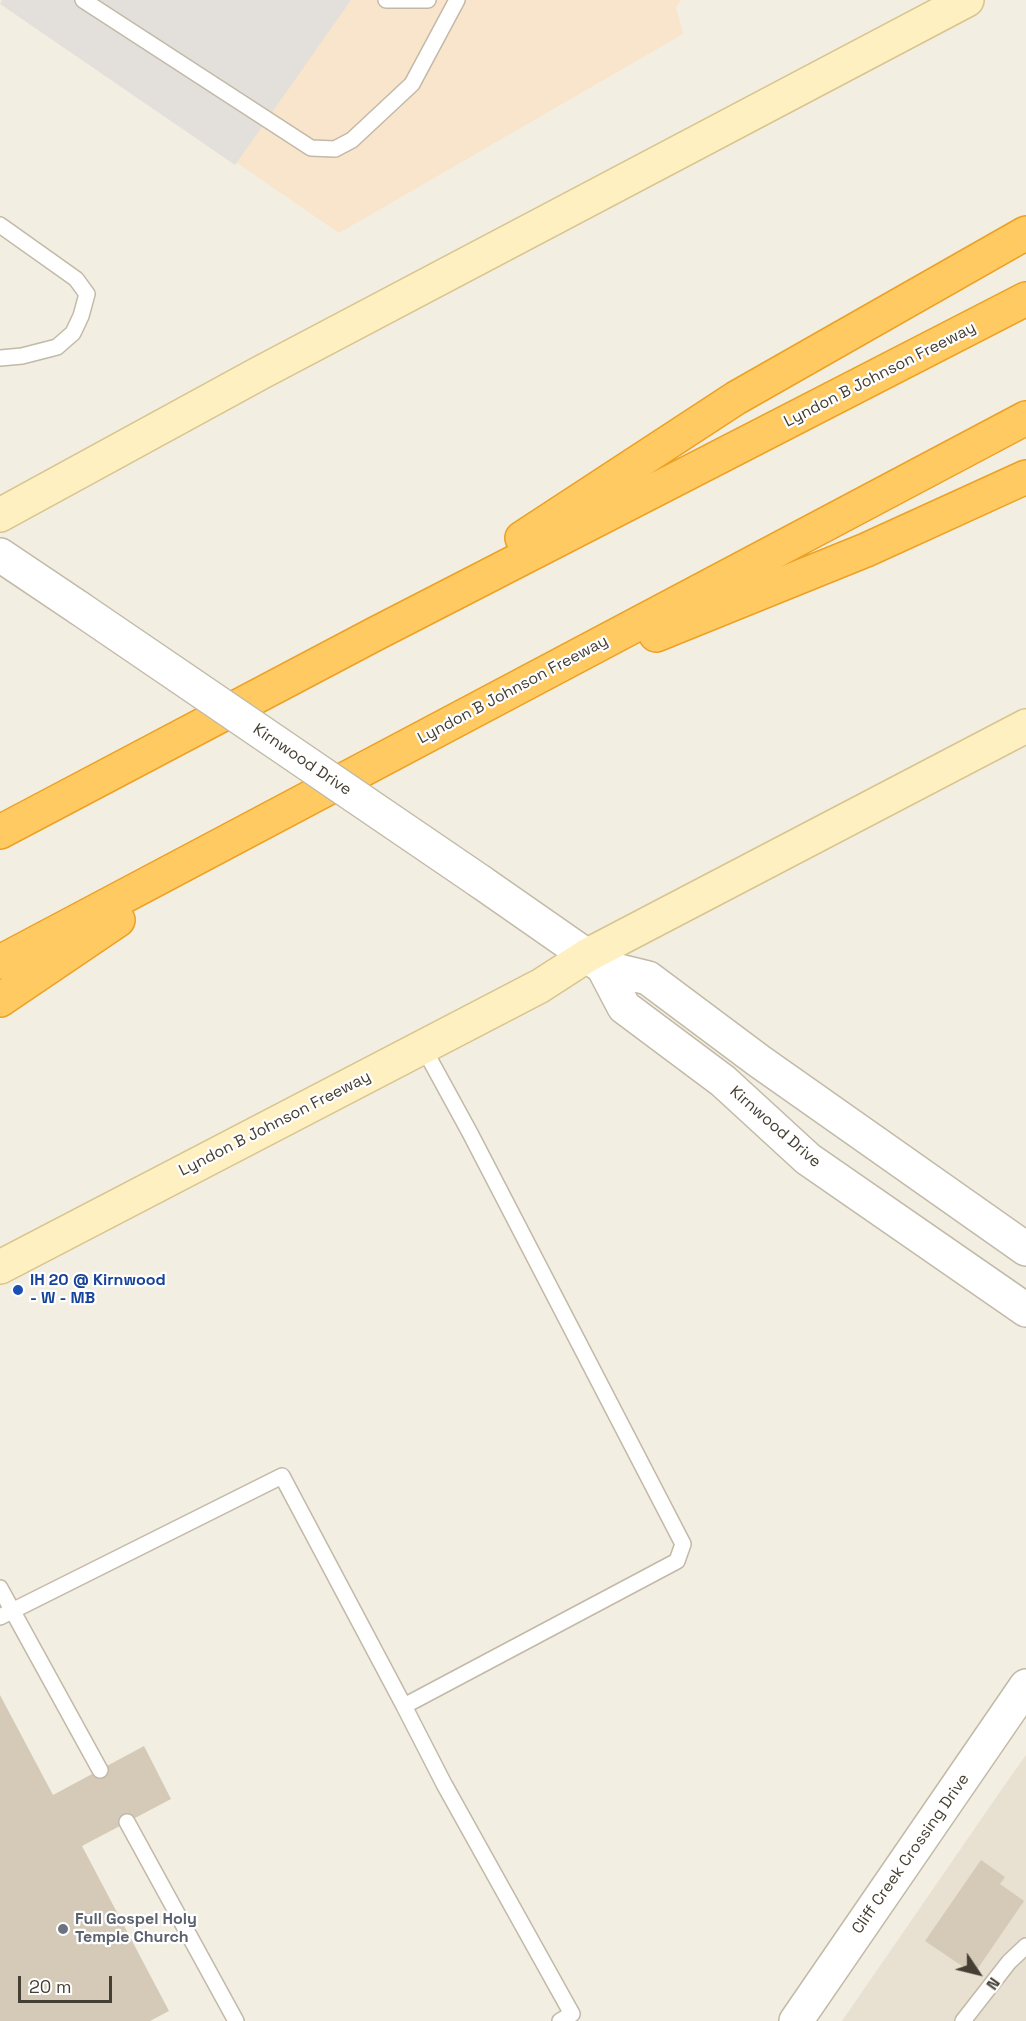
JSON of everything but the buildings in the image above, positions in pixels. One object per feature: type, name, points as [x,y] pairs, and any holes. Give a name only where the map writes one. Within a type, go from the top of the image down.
[{"type":"highway","points":[[375,634],[736,398],[1026,233]]},
{"type":"highway","name":"Lyndon B Johnson Freeway","points":[[0,832],[375,634],[1026,299]]},
{"type":"highway","name":"Lyndon B Johnson Freeway","points":[[0,962],[1026,418]]},
{"type":"highway","points":[[483,706],[866,550],[1026,477]]},
{"type":"highway","points":[[0,1000],[254,828]]},
{"type":"main road","points":[[0,515],[260,373],[967,0]]},
{"type":"main road","name":"Lyndon B Johnson Freeway","points":[[0,1267],[540,986],[595,961],[1026,726]]},
{"type":"street","name":"Kirnwood Drive","points":[[0,555],[595,961],[648,978],[759,1061],[1026,1249]]},
{"type":"street","name":"Kirnwood Drive","points":[[595,961],[624,1007],[723,1081],[808,1159],[1026,1310]]},
{"type":"street","name":"Cliff Creek Crossing Drive","points":[[796,2021],[1026,1686]]},
{"type":"lane","points":[[83,0],[311,148],[335,148],[352,140],[412,84],[457,0]]},
{"type":"lane","points":[[386,0],[428,0]]},
{"type":"lane","points":[[0,225],[76,279],[87,294],[73,333],[57,347],[22,356],[0,358]]},
{"type":"lane","points":[[404,1706],[677,1561],[683,1544],[423,1047]]},
{"type":"lane","points":[[6,1614],[282,1476],[444,1784],[572,2014],[560,2021]]},
{"type":"lane","points":[[0,1588],[6,1614],[100,1770]]},
{"type":"lane","points":[[127,1822],[236,2021]]},
{"type":"lane","points":[[963,2021],[1009,1962],[1026,1946]]},
{"type":"shaded area","points":[[0,0],[681,0],[676,7],[683,34],[339,233]]},
{"type":"shaded area","points":[[2,0],[351,0],[235,165],[0,4]]},
{"type":"shaded area","points":[[1026,1755],[1026,2021],[842,2021],[1004,1786]]},
{"type":"place","name":"IH 20 @ Kirnwood - W - MB","points":[[18,1290]]},
{"type":"place","name":"Full Gospel Holy Temple Church","points":[[63,1929]]}]
